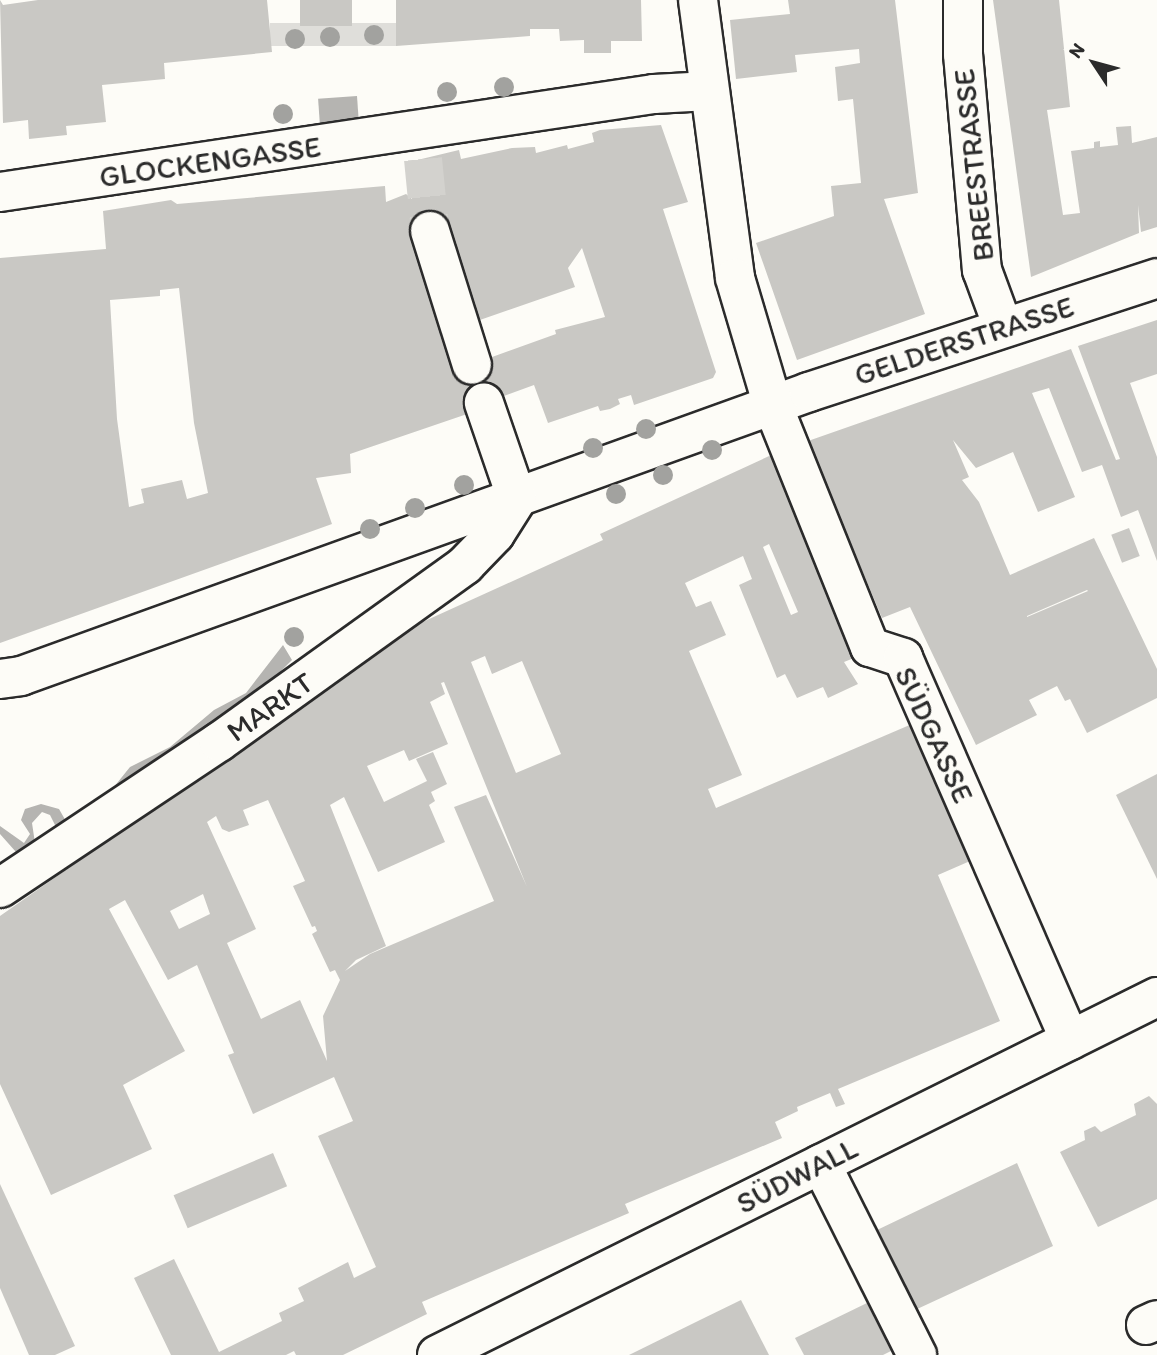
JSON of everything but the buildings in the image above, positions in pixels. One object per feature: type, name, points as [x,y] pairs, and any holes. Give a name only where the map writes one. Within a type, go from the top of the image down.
[{"type":"street","name":"SÜDGASSE","points":[[698,0],[735,278],[773,406],[870,647],[903,658],[1070,1040]]},
{"type":"street","name":"BREESTRASSE","points":[[963,0],[963,54],[982,270],[1003,327]]},
{"type":"street","name":"GLOCKENGASSE","points":[[0,192],[421,145],[654,94],[709,91]]},
{"type":"street","points":[[430,231],[472,365]]},
{"type":"street","name":"GELDERSTRASSE","points":[[773,406],[1003,327],[1157,278]]},
{"type":"street","points":[[484,403],[517,499]]},
{"type":"street","points":[[0,679],[21,676],[773,406]]},
{"type":"street","name":"MARKT","points":[[0,888],[408,610],[466,565],[495,534],[517,499]]},
{"type":"street","name":"SÜDWALL","points":[[437,1355],[1157,997]]},
{"type":"street","points":[[821,1164],[917,1355]]},
{"type":"shaded area","points":[[270,23],[396,23],[396,46],[270,46]]},
{"type":"shaded area","points":[[357,96],[359,123],[320,126],[318,99]]},
{"type":"shaded area","points":[[283,645],[292,660],[258,694],[60,835],[50,815],[42,812],[32,823],[35,843],[26,848],[16,852],[0,834],[0,826],[24,843],[30,834],[21,820],[25,809],[41,804],[59,809],[67,823],[97,808],[130,767],[170,747],[214,710],[246,693]]},
{"type":"tunnel","points":[[423,159],[430,231]]}]
